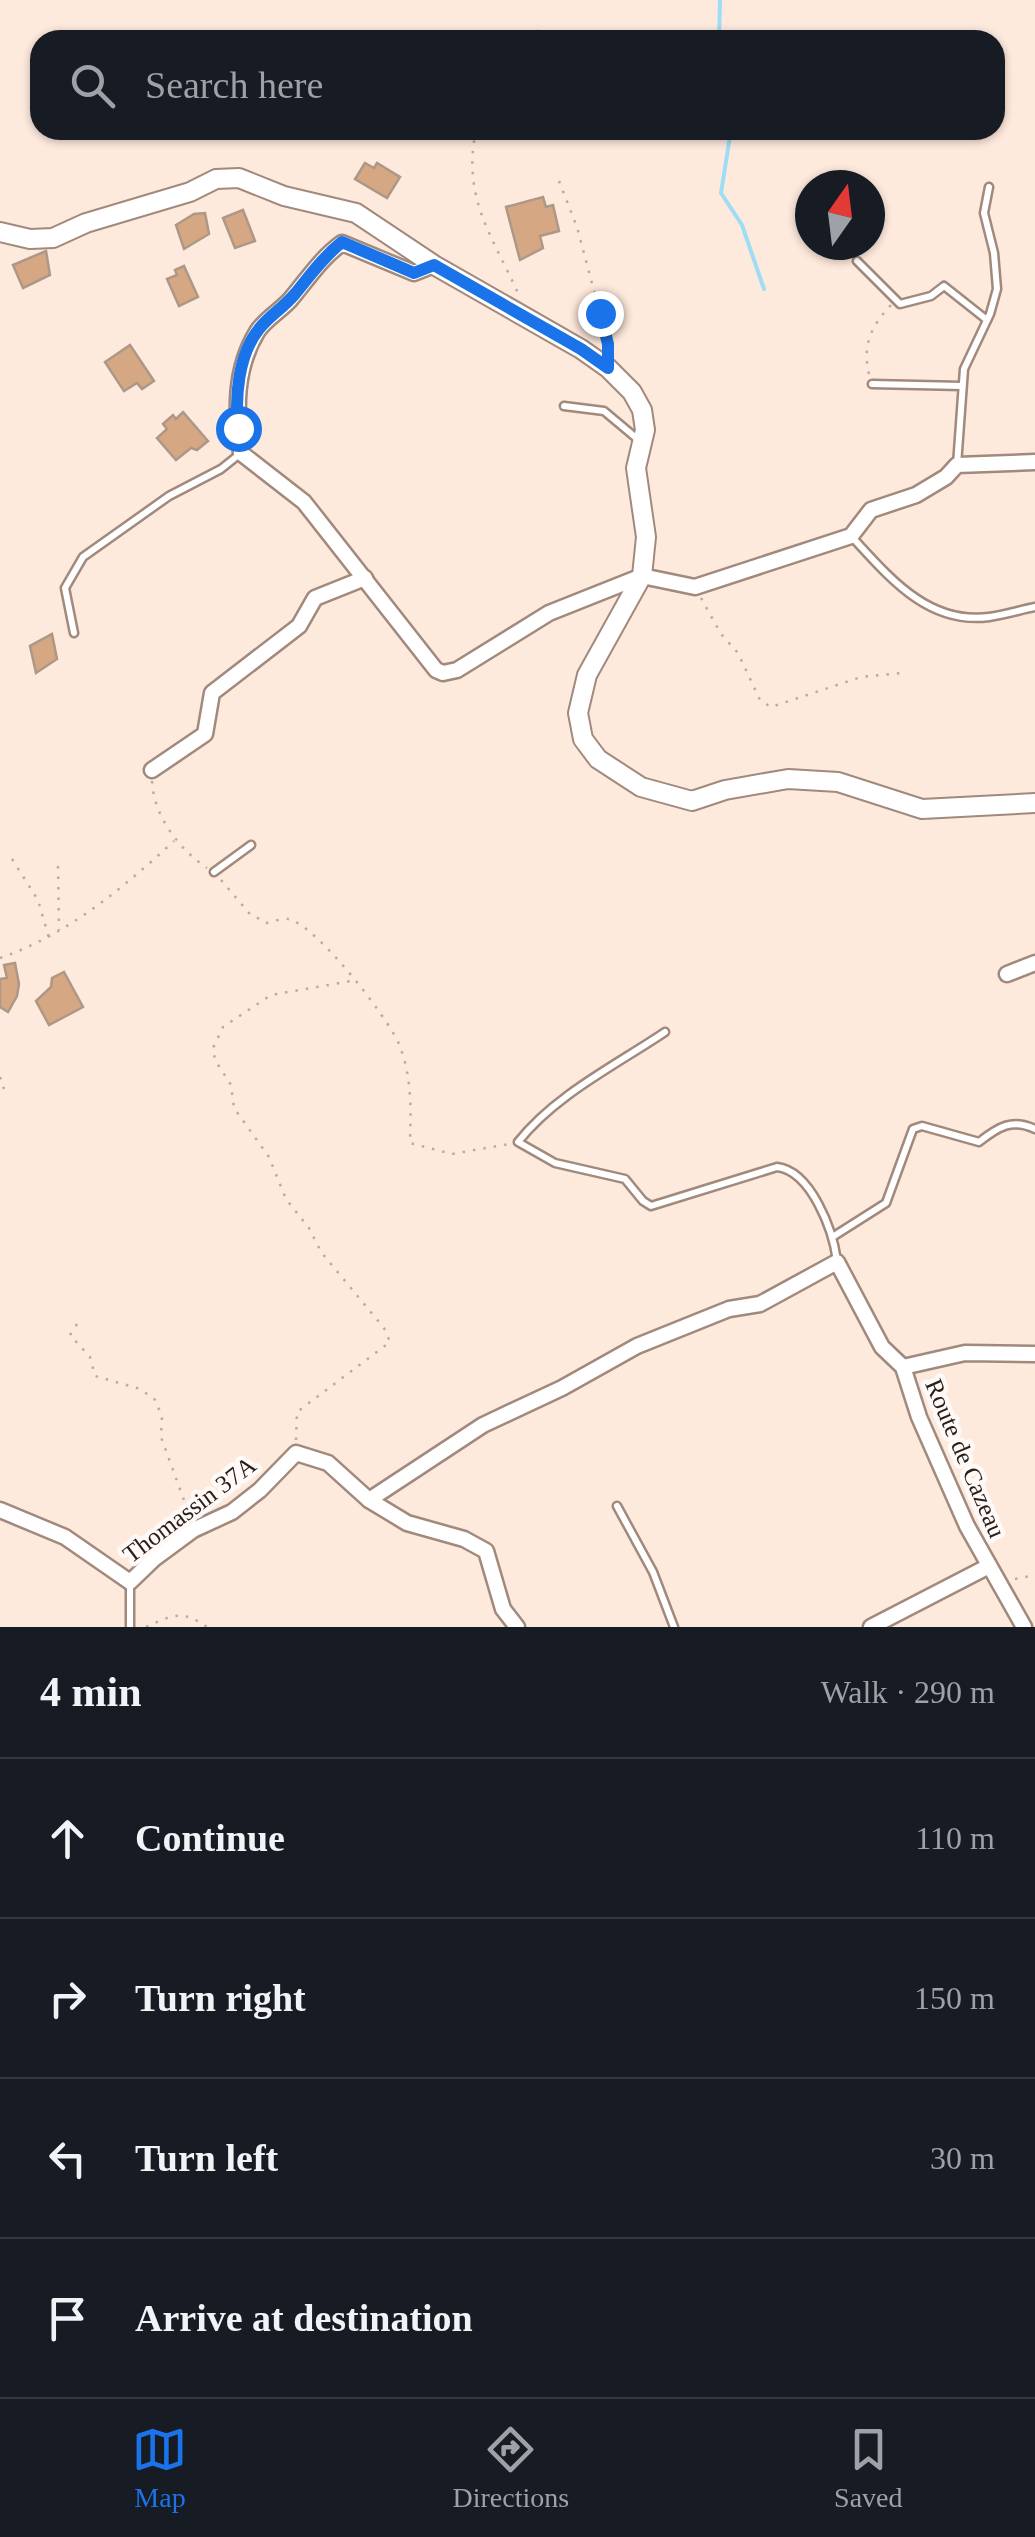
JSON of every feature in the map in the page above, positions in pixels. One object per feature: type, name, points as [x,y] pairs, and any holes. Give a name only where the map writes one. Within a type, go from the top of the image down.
[{"type":"street","points":[[0,232],[30,239],[53,238],[190,192],[216,179],[240,178],[284,196],[356,213],[434,265],[608,368],[632,392],[642,410],[642,443],[636,468],[646,537],[642,576],[587,675],[578,713],[583,739],[598,759],[641,787],[692,801],[726,790],[788,779],[838,782],[922,809],[1035,803]]},
{"type":"street","points":[[434,265],[414,273],[342,242],[258,330],[241,367],[236,408],[240,454],[304,502],[436,670],[444,673],[457,670],[548,613],[642,576],[696,588],[851,536],[871,510],[916,495],[946,477],[957,465],[1035,462]]},
{"type":"street","points":[[152,770],[205,734],[212,693],[299,626],[315,598],[365,578]]},
{"type":"street","points":[[1007,974],[1035,963]]},
{"type":"street","points":[[369,1500],[483,1425],[562,1388],[637,1346],[728,1309],[760,1304],[837,1262],[882,1347],[903,1367],[965,1353],[1035,1354]]},
{"type":"street","name":"Route de Cazeau","points":[[903,1367],[919,1417],[967,1526],[1024,1627]]},
{"type":"street","points":[[296,1453],[328,1463],[369,1500],[407,1523],[464,1539],[486,1551],[503,1609],[517,1627]]},
{"type":"street","name":"Thomassin 37A","points":[[0,1510],[65,1536],[130,1582],[154,1558],[193,1530],[232,1512],[296,1453]]},
{"type":"street","points":[[871,1627],[989,1566]]},
{"type":"lane","points":[[957,465],[964,369],[997,290],[994,253],[984,213],[989,187]]},
{"type":"lane","points":[[858,261],[900,304],[932,296],[944,286],[987,320]]},
{"type":"lane","points":[[872,384],[962,386]]},
{"type":"lane","points":[[564,406],[604,411],[642,443]]},
{"type":"lane","points":[[74,633],[65,588],[83,557],[169,496],[221,469],[240,454]]},
{"type":"lane","points":[[851,536],[897,585],[918,601],[960,618],[988,617],[1035,607]]},
{"type":"lane","points":[[214,872],[252,845]]},
{"type":"lane","points":[[666,1032],[562,1100],[530,1126],[518,1142],[555,1163],[625,1179],[642,1202],[651,1206],[777,1167],[791,1168],[802,1178],[834,1236],[837,1262]]},
{"type":"lane","points":[[834,1236],[886,1203],[913,1128],[922,1126],[980,1142],[1000,1125],[1022,1124],[1035,1129]]},
{"type":"lane","points":[[617,1506],[652,1572],[674,1627]]},
{"type":"lane","points":[[130,1582],[130,1627]]},
{"type":"path","points":[[474,140],[470,158],[477,210],[528,319]]},
{"type":"path","points":[[559,182],[577,227],[600,313],[608,344],[608,368]]},
{"type":"path","points":[[872,384],[866,363],[870,336],[873,324],[891,305],[891,294]]},
{"type":"path","points":[[696,588],[721,634],[738,653],[760,700],[771,706],[861,677],[902,674]]},
{"type":"path","points":[[152,770],[153,793],[184,851],[214,872],[249,913],[266,924],[288,919],[306,928],[357,980],[399,1043],[411,1089],[410,1143],[452,1154],[518,1142]]},
{"type":"path","points":[[0,958],[59,932],[128,884],[175,840]]},
{"type":"path","points":[[12,859],[38,900],[50,938]]},
{"type":"path","points":[[58,866],[59,932]]},
{"type":"path","points":[[296,1453],[297,1412],[390,1342],[384,1328],[321,1252],[286,1198],[269,1157],[234,1108],[231,1085],[215,1060],[213,1048],[223,1028],[271,994],[357,980]]},
{"type":"path","points":[[0,1077],[4,1089]]},
{"type":"path","points":[[76,1324],[70,1335],[90,1357],[94,1376],[137,1388],[154,1398],[162,1416],[161,1437],[193,1530]]},
{"type":"path","points":[[1000,1584],[1035,1576]]},
{"type":"path","points":[[146,1627],[172,1616],[189,1614],[207,1627]]},
{"type":"building","points":[[365,163],[374,168],[377,163],[400,177],[387,198],[355,179]]},
{"type":"building","points":[[543,197],[546,207],[553,205],[559,231],[540,236],[543,248],[520,260],[506,207]]},
{"type":"building","points":[[243,210],[255,241],[235,248],[223,218]]},
{"type":"building","points":[[205,213],[209,234],[184,249],[176,225],[194,214]]},
{"type":"building","points":[[46,251],[50,275],[23,288],[13,265]]},
{"type":"building","points":[[184,266],[198,297],[179,306],[167,279]]},
{"type":"building","points":[[130,345],[154,381],[142,389],[137,383],[124,391],[105,362]]},
{"type":"building","points":[[183,412],[208,441],[176,460],[157,438],[167,429],[163,424]]},
{"type":"building","points":[[52,634],[57,659],[36,673],[30,646]]},
{"type":"building","points":[[15,963],[19,984],[8,1012],[0,1007],[0,979],[7,978],[4,965]]},
{"type":"building","points":[[64,972],[83,1007],[49,1025],[36,1001],[51,987],[52,978]]},
{"type":"waterway","points":[[719,30],[720,0]]},
{"type":"waterway","points":[[729,140],[721,193],[742,225],[764,289]]},
{"type":"route","points":[[238,428],[241,367],[258,330],[342,242],[414,273],[434,265],[608,368],[608,344],[600,313]]}]
